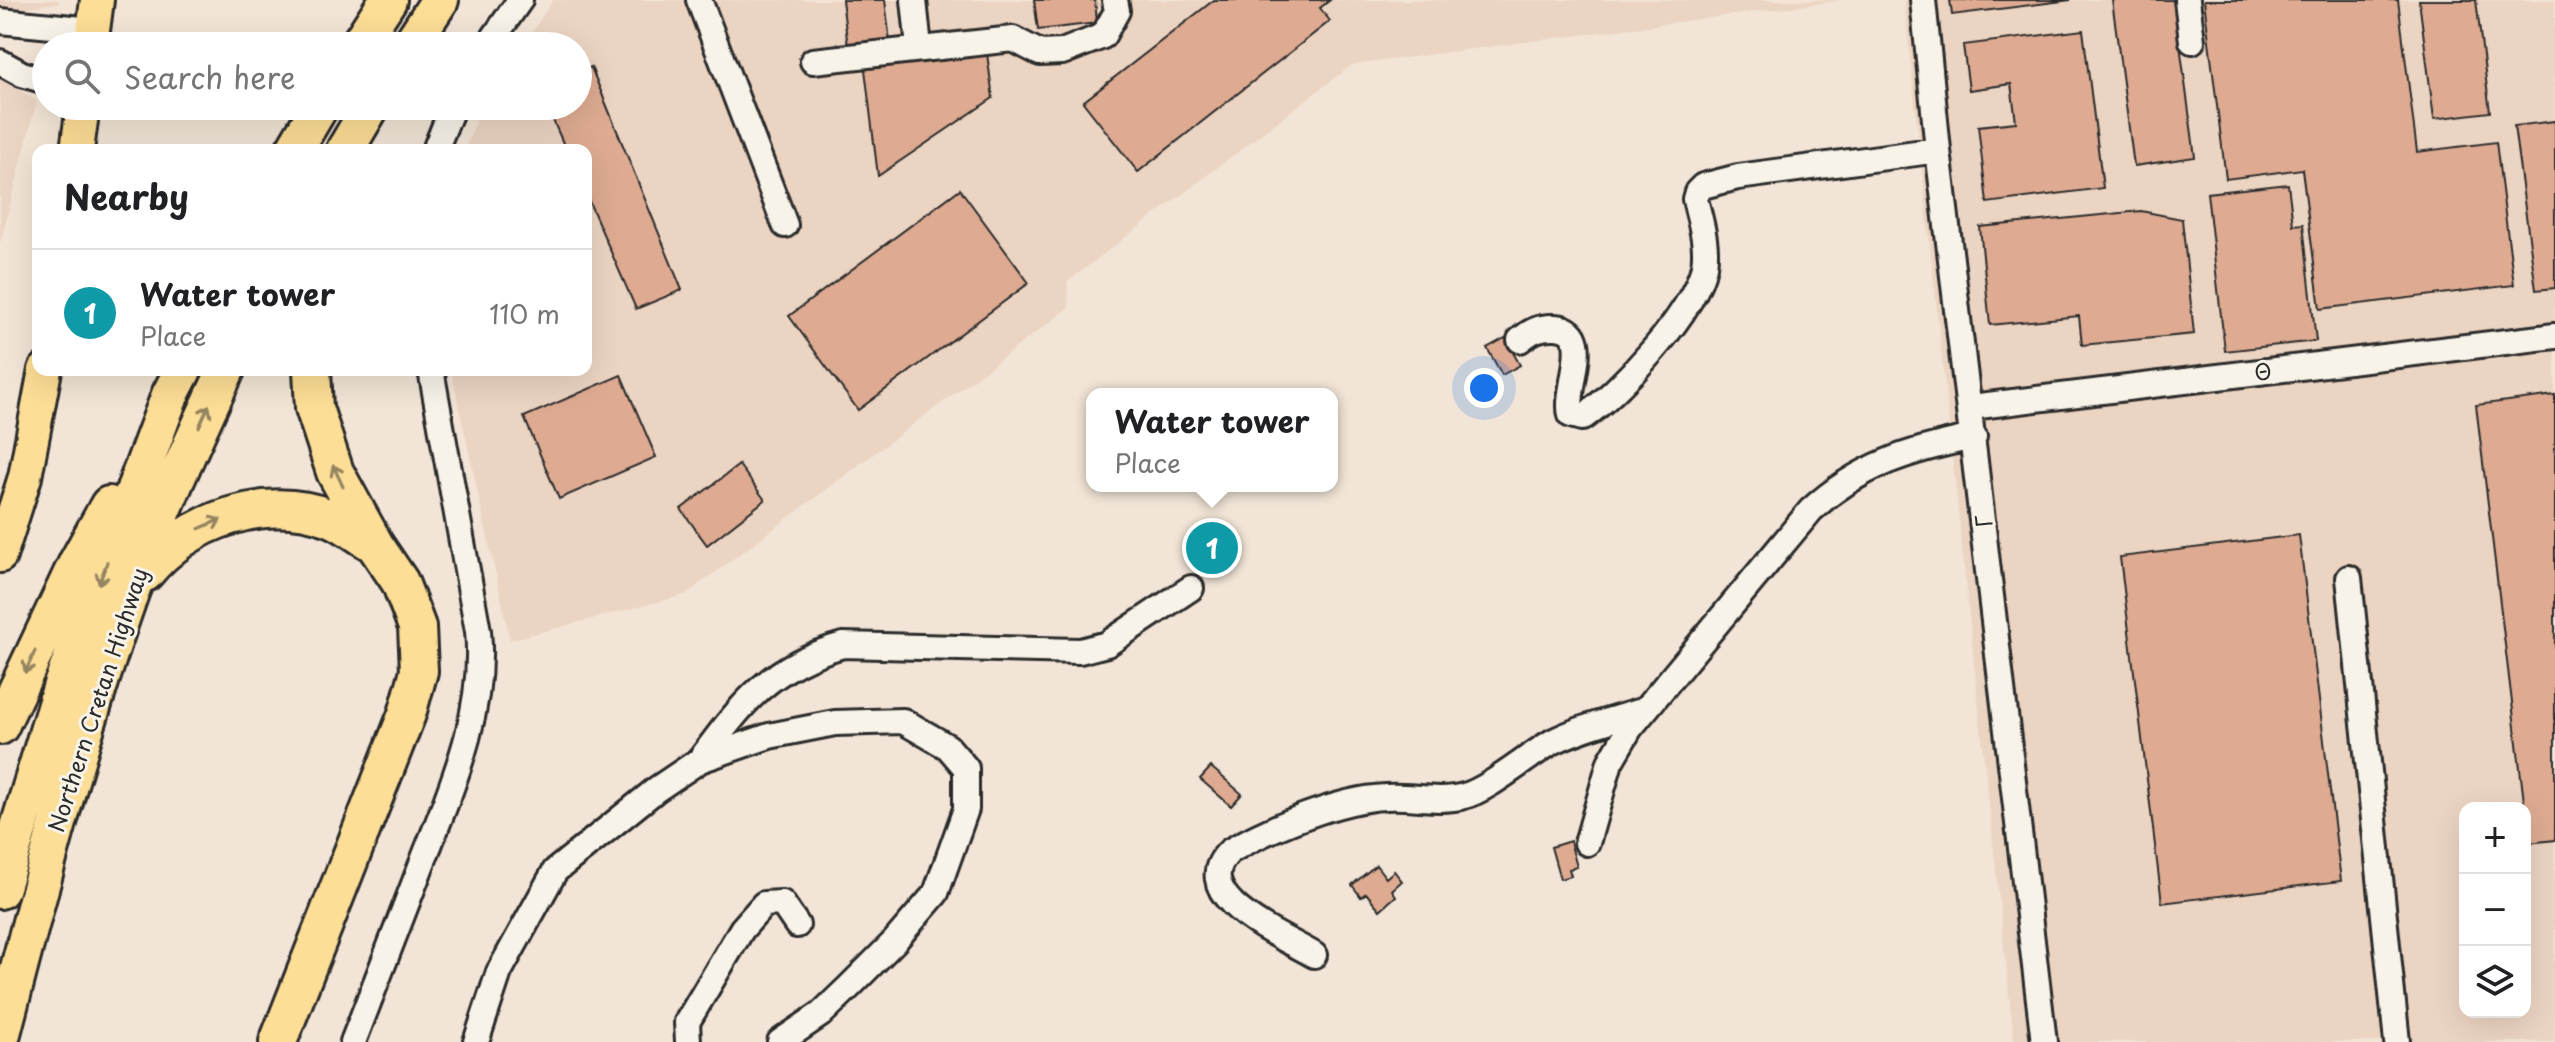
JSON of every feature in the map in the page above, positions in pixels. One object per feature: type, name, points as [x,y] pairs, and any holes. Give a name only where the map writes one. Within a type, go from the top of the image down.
[{"type":"highway","points":[[367,32],[388,0]]},
{"type":"highway","points":[[419,32],[440,0]]},
{"type":"highway","points":[[436,32],[457,0]]},
{"type":"highway","points":[[298,144],[312,120]]},
{"type":"highway","points":[[349,144],[363,120]]},
{"type":"highway","points":[[366,144],[380,120]]},
{"type":"highway","name":"Northern Cretan Highway","points":[[0,1041],[79,747],[131,591],[183,461],[223,376]]},
{"type":"highway","points":[[278,1042],[407,714],[419,671],[417,627],[400,582],[375,545],[335,472],[314,408],[312,376]]},
{"type":"highway","points":[[0,726],[77,563],[176,383]]},
{"type":"highway","name":"Northern Cretan Highway","points":[[0,890],[62,685],[176,383]]},
{"type":"highway","points":[[131,591],[161,554],[179,540],[211,521],[252,511],[294,510],[332,518],[375,545]]},
{"type":"main road","points":[[78,144],[81,120]]},
{"type":"main road","points":[[0,556],[25,477],[44,376]]},
{"type":"street","points":[[498,32],[520,0]]},
{"type":"street","points":[[699,0],[785,225]]},
{"type":"street","points":[[914,0],[919,48]]},
{"type":"street","points":[[813,61],[1013,39],[1040,53],[1062,52],[1103,36],[1117,11],[1115,0]]},
{"type":"street","name":"Γ","points":[[1923,0],[1938,150],[1971,407],[2044,1042]]},
{"type":"street","points":[[2187,0],[2192,41]]},
{"type":"street","points":[[0,21],[93,25]]},
{"type":"street","points":[[0,62],[32,77]]},
{"type":"street","points":[[437,144],[447,120]]},
{"type":"street","points":[[1520,340],[1529,332],[1549,326],[1563,327],[1571,332],[1579,349],[1570,389],[1570,408],[1571,415],[1582,418],[1613,393],[1646,357],[1697,286],[1704,267],[1705,252],[1695,199],[1703,186],[1738,177],[1938,150]]},
{"type":"street","name":"Θ","points":[[1971,407],[2555,336]]},
{"type":"street","points":[[353,1042],[452,784],[470,727],[480,669],[478,631],[432,376]]},
{"type":"street","points":[[1587,843],[1610,762],[1625,735],[1800,523],[1842,485],[1889,459],[1922,447],[1974,437]]},
{"type":"street","points":[[2349,578],[2397,1042]]},
{"type":"street","points":[[700,760],[740,706],[781,672],[814,653],[843,645],[1080,651],[1107,644],[1191,588]]},
{"type":"street","points":[[1314,955],[1237,909],[1225,898],[1216,872],[1230,851],[1322,810],[1350,802],[1381,797],[1465,796],[1565,736],[1644,710]]},
{"type":"street","points":[[476,1042],[499,972],[555,871],[657,789],[700,760],[769,736],[822,726],[903,721],[948,747],[966,768],[966,809],[936,893],[894,942],[821,1014],[780,1042]]},
{"type":"street","points":[[688,1042],[687,1022],[742,929],[764,904],[782,903],[797,925]]},
{"type":"shaded area","points":[[0,0],[59,0],[59,3],[2,11],[0,15]]},
{"type":"shaded area","points":[[553,0],[1845,0],[1352,65],[1067,282],[1069,308],[685,595],[510,640],[452,376],[592,376],[592,144],[467,144],[477,120],[592,120],[592,32],[532,32]]},
{"type":"shaded area","points":[[1904,0],[2555,0],[2555,1042],[2014,1042]]},
{"type":"shaded area","points":[[0,79],[32,98],[32,120],[0,244]]},
{"type":"building","points":[[842,0],[885,0],[890,41],[848,47]]},
{"type":"building","points":[[1034,0],[1095,0],[1097,23],[1038,30]]},
{"type":"building","points":[[1214,0],[1330,0],[1320,8],[1330,21],[1138,172],[1083,102]]},
{"type":"building","points":[[1950,0],[2071,0],[1952,15]]},
{"type":"building","points":[[2112,0],[2174,0],[2195,157],[2134,166]]},
{"type":"building","points":[[2204,0],[2398,0],[2417,152],[2496,142],[2514,285],[2320,309],[2302,169],[2226,179]]},
{"type":"building","points":[[2419,0],[2476,0],[2490,112],[2434,119]]},
{"type":"building","points":[[2083,30],[2103,188],[1987,203],[1978,126],[2016,122],[2011,84],[1969,90],[1963,45]]},
{"type":"building","points":[[986,46],[993,98],[878,176],[864,61]]},
{"type":"building","points":[[592,69],[682,290],[636,309],[592,209],[592,144],[563,144],[553,120],[592,120]]},
{"type":"building","points":[[2555,121],[2555,288],[2536,290],[2514,126]]},
{"type":"building","points":[[2288,184],[2293,225],[2303,224],[2316,341],[2225,351],[2207,193]]},
{"type":"building","points":[[960,189],[1029,283],[858,410],[789,316]]},
{"type":"building","points":[[2141,211],[2182,219],[2194,334],[2082,345],[2079,316],[1990,325],[1980,227]]},
{"type":"building","points":[[1505,338],[1520,365],[1502,375],[1487,348]]},
{"type":"building","points":[[621,375],[656,457],[559,499],[524,417]]},
{"type":"building","points":[[2555,395],[2555,840],[2531,843],[2531,802],[2524,802],[2476,405]]},
{"type":"building","points":[[739,465],[765,500],[707,545],[681,509]]},
{"type":"building","points":[[1214,522],[1238,555],[1211,574],[1187,541]]},
{"type":"building","points":[[2299,535],[2341,881],[2162,903],[2120,557]]},
{"type":"building","points":[[1211,767],[1242,794],[1231,806],[1200,779]]},
{"type":"building","points":[[1570,841],[1577,867],[1569,869],[1571,876],[1560,879],[1551,847]]},
{"type":"building","points":[[1376,865],[1386,878],[1394,871],[1402,881],[1392,890],[1396,896],[1380,910],[1366,893],[1361,897],[1352,885]]},
{"type":"place","name":"Water tower","points":[[1212,548]]}]
